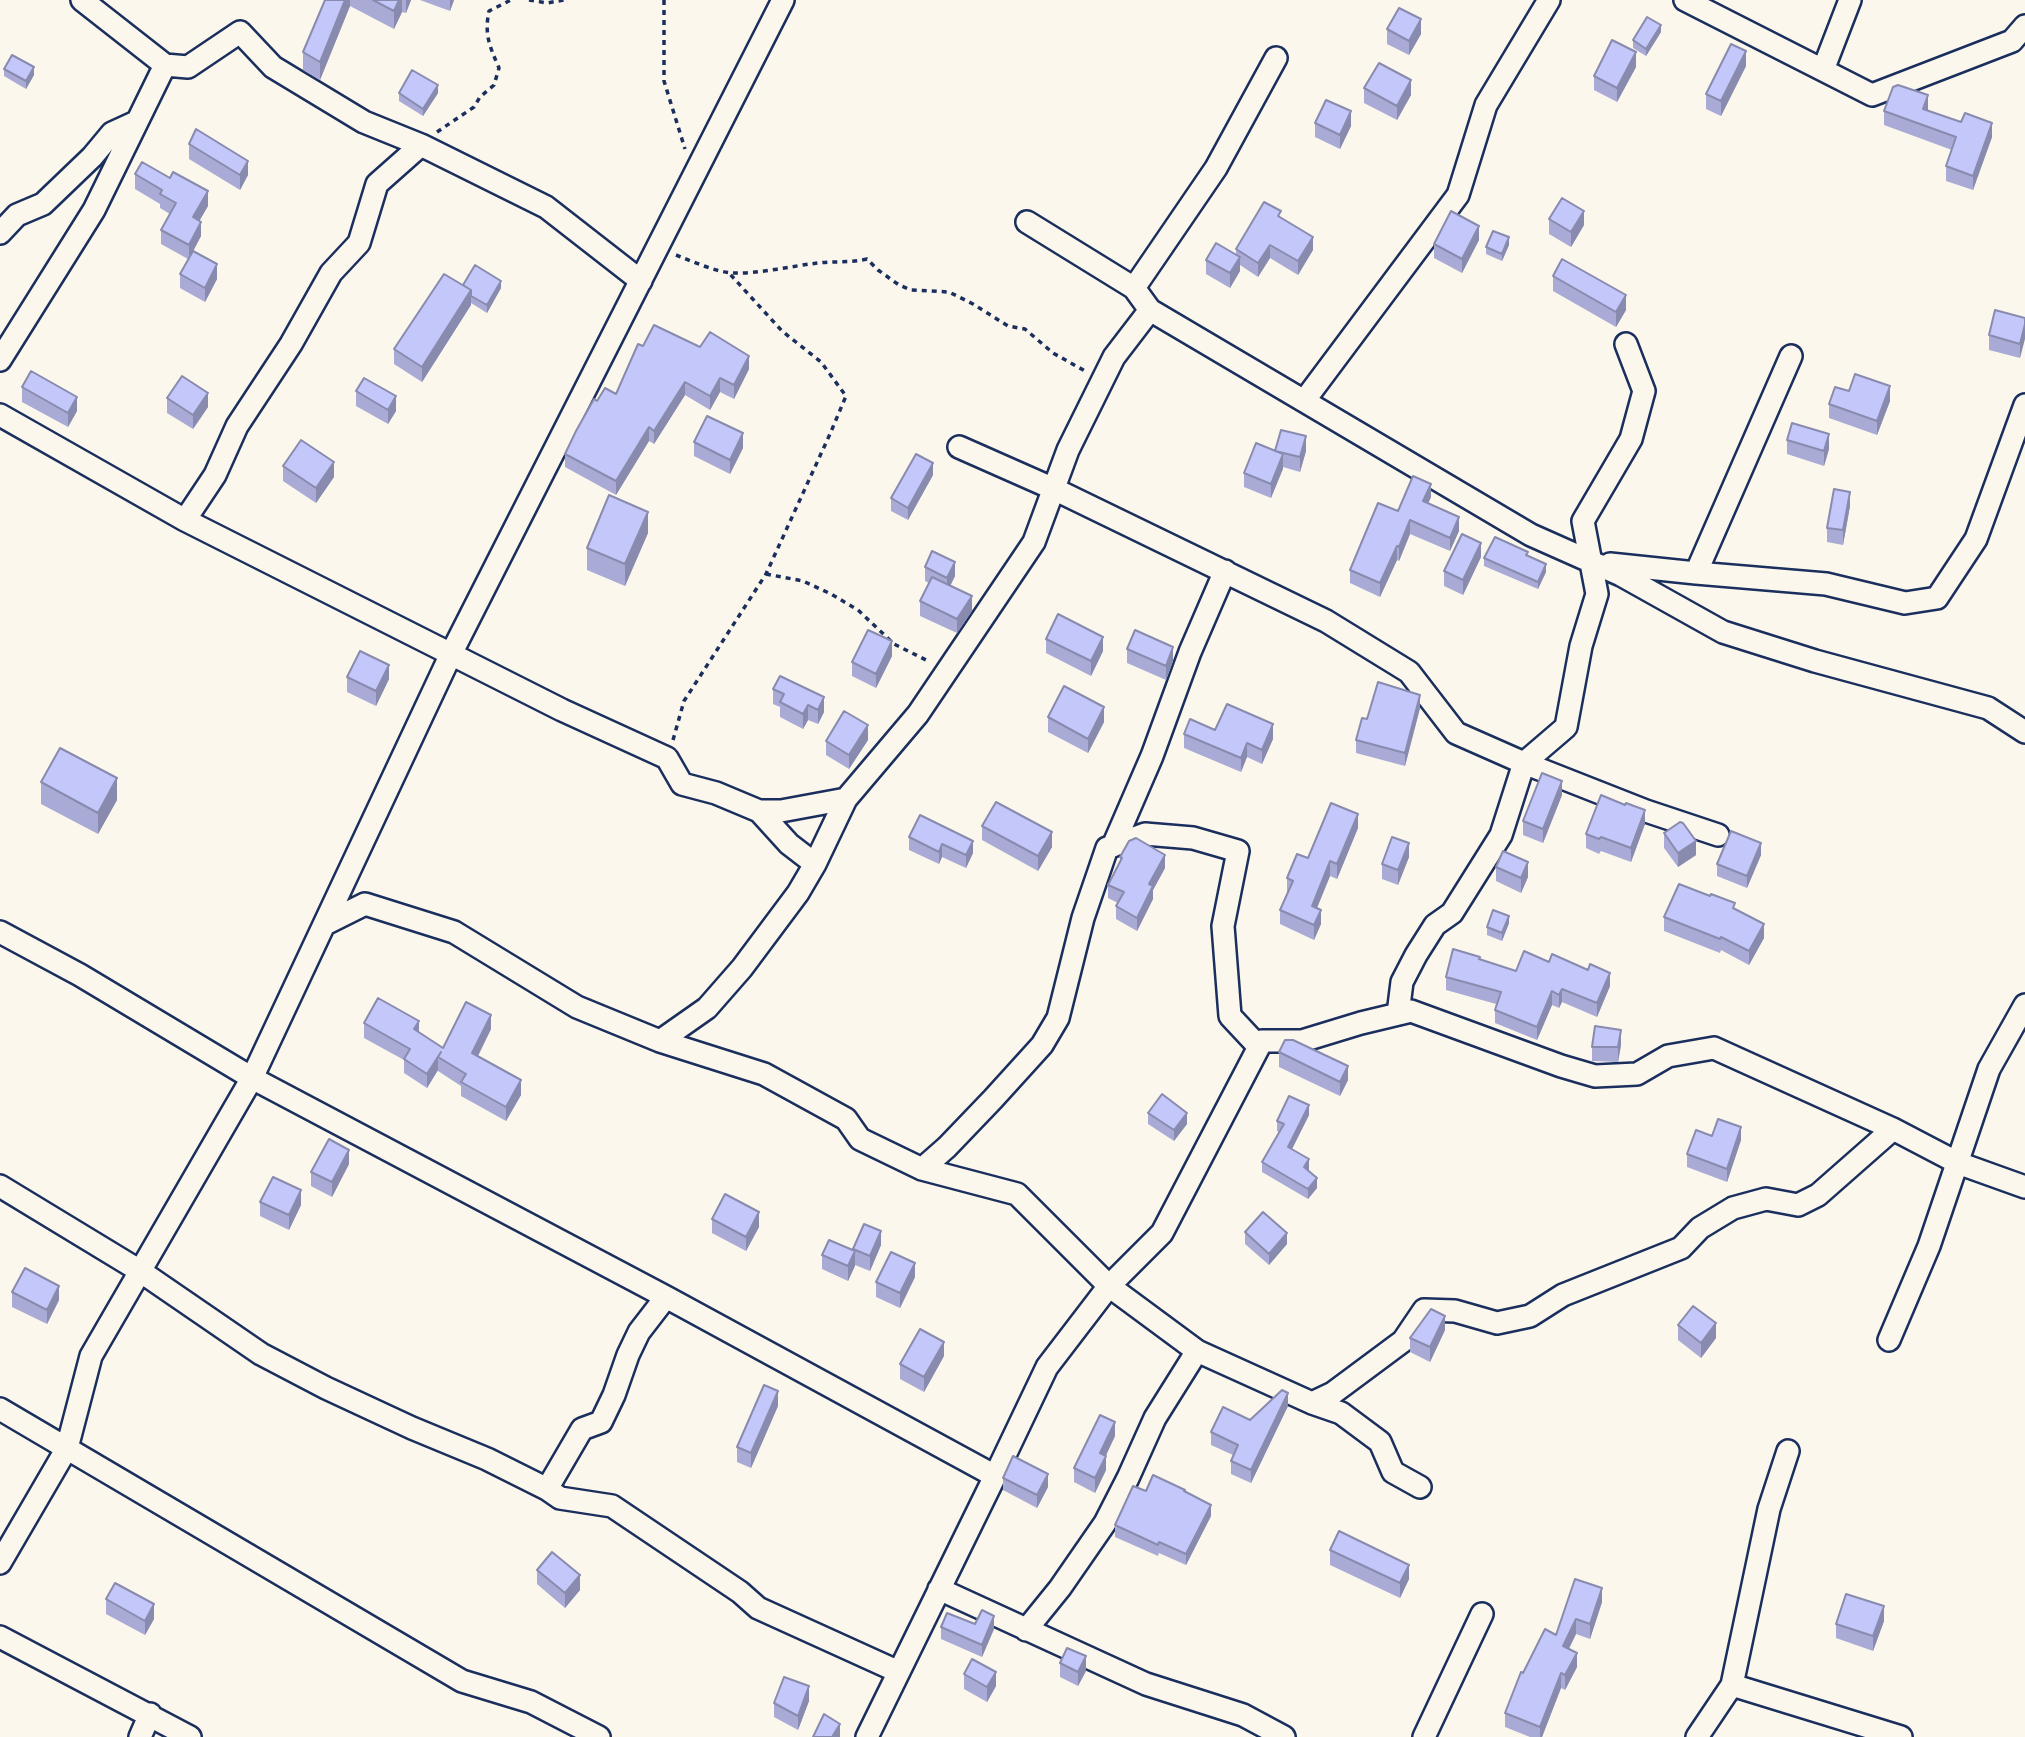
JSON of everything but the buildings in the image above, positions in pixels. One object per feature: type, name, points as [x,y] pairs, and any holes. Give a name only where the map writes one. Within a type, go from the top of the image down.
[{"type":"street","points":[[82,0],[165,65],[188,66],[240,32],[273,67],[364,122],[421,145],[546,207],[640,281]]},
{"type":"street","points":[[0,1563],[68,1448],[91,1356],[253,1078],[451,654],[783,0]]},
{"type":"street","points":[[1304,401],[1458,195],[1486,105],[1549,0]]},
{"type":"street","points":[[1685,0],[1872,95],[2012,41],[2025,26]]},
{"type":"street","points":[[1823,70],[1850,0]]},
{"type":"street","points":[[1134,288],[1216,168],[1276,58]]},
{"type":"street","points":[[0,360],[94,210],[165,65]]},
{"type":"street","points":[[0,233],[17,215],[43,204],[112,134],[136,122]]},
{"type":"street","points":[[185,520],[215,475],[237,426],[291,344],[331,273],[359,243],[377,184],[421,145]]},
{"type":"street","points":[[1027,222],[1134,288],[1150,310],[1531,535],[1621,575],[1723,632],[1815,662],[1988,708],[2025,732]]},
{"type":"street","points":[[660,1041],[707,1008],[742,968],[798,893],[846,799],[918,714],[1034,542],[1068,450],[1114,357],[1150,310]]},
{"type":"street","points":[[1398,1014],[1402,982],[1416,955],[1435,925],[1451,914],[1501,835],[1524,763],[1566,727],[1581,646],[1597,594],[1584,521],[1631,439],[1644,391],[1626,344]]},
{"type":"street","points":[[1696,573],[1791,356]]},
{"type":"street","points":[[1590,562],[1826,584],[1905,603],[1937,597],[1976,539],[2025,405]]},
{"type":"street","points":[[0,415],[185,520],[562,710],[667,758],[682,784],[716,793],[759,811],[781,811],[846,799]]},
{"type":"street","points":[[959,447],[1225,570],[1326,621],[1409,672],[1455,733],[1646,811],[1718,835]]},
{"type":"street","points":[[1113,846],[1152,756],[1190,652],[1225,570]]},
{"type":"street","points":[[759,811],[789,844],[815,864]]},
{"type":"street","points":[[922,1169],[947,1147],[1042,1045],[1058,1018],[1083,918],[1107,848],[1145,834],[1193,838],[1238,851],[1223,926],[1230,1016],[1259,1047]]},
{"type":"street","points":[[325,924],[365,904],[454,932],[577,1007],[660,1041],[764,1074],[846,1119],[860,1139],[922,1169],[1017,1194],[1109,1286],[1197,1351],[1311,1404],[1341,1413],[1380,1442],[1393,1472],[1420,1488]]},
{"type":"street","points":[[0,932],[80,975],[253,1078],[666,1297],[995,1476]]},
{"type":"street","points":[[1889,1340],[1929,1246],[1989,1069],[2025,1006]]},
{"type":"street","points":[[867,1737],[1047,1367],[1109,1286],[1162,1233],[1262,1041],[1302,1041],[1411,1011],[1595,1076],[1637,1074],[1668,1056],[1714,1048],[1893,1129],[1958,1163],[2025,1187]]},
{"type":"street","points":[[1311,1404],[1333,1393],[1404,1341],[1424,1310],[1455,1311],[1497,1323],[1530,1316],[1563,1295],[1681,1248],[1699,1228],[1733,1208],[1766,1199],[1798,1205],[1818,1195],[1893,1129]]},
{"type":"street","points":[[0,1186],[140,1271],[271,1360],[412,1428],[487,1459],[560,1498],[612,1506],[740,1592],[758,1608],[899,1672]]},
{"type":"street","points":[[547,1489],[582,1429],[601,1422],[639,1332],[666,1297]]},
{"type":"street","points":[[1026,1630],[1060,1588],[1105,1522],[1155,1418],[1197,1351]]},
{"type":"street","points":[[0,1409],[462,1681],[531,1702],[599,1737]]},
{"type":"street","points":[[1697,1737],[1732,1685],[1769,1509],[1788,1451]]},
{"type":"street","points":[[939,1590],[1146,1684],[1243,1715],[1284,1737]]},
{"type":"street","points":[[1432,1735],[1482,1614]]},
{"type":"street","points":[[0,1637],[190,1737]]},
{"type":"street","points":[[1732,1685],[1901,1737]]},
{"type":"street","points":[[140,1737],[150,1714]]},
{"type":"path","points":[[421,145],[474,107],[480,97],[494,85],[499,68],[488,43],[489,11],[510,0]]},
{"type":"path","points":[[528,0],[547,3],[565,0]]},
{"type":"path","points":[[664,0],[664,82],[694,176]]},
{"type":"path","points":[[657,249],[702,266],[745,273],[867,259],[899,285],[911,290],[949,292],[1008,326],[1025,329],[1053,353],[1102,382]]},
{"type":"path","points":[[667,758],[684,701],[766,574],[846,396],[821,362],[782,331],[729,272]]},
{"type":"path","points":[[766,574],[803,581],[831,594],[858,610],[894,644],[947,671]]}]
